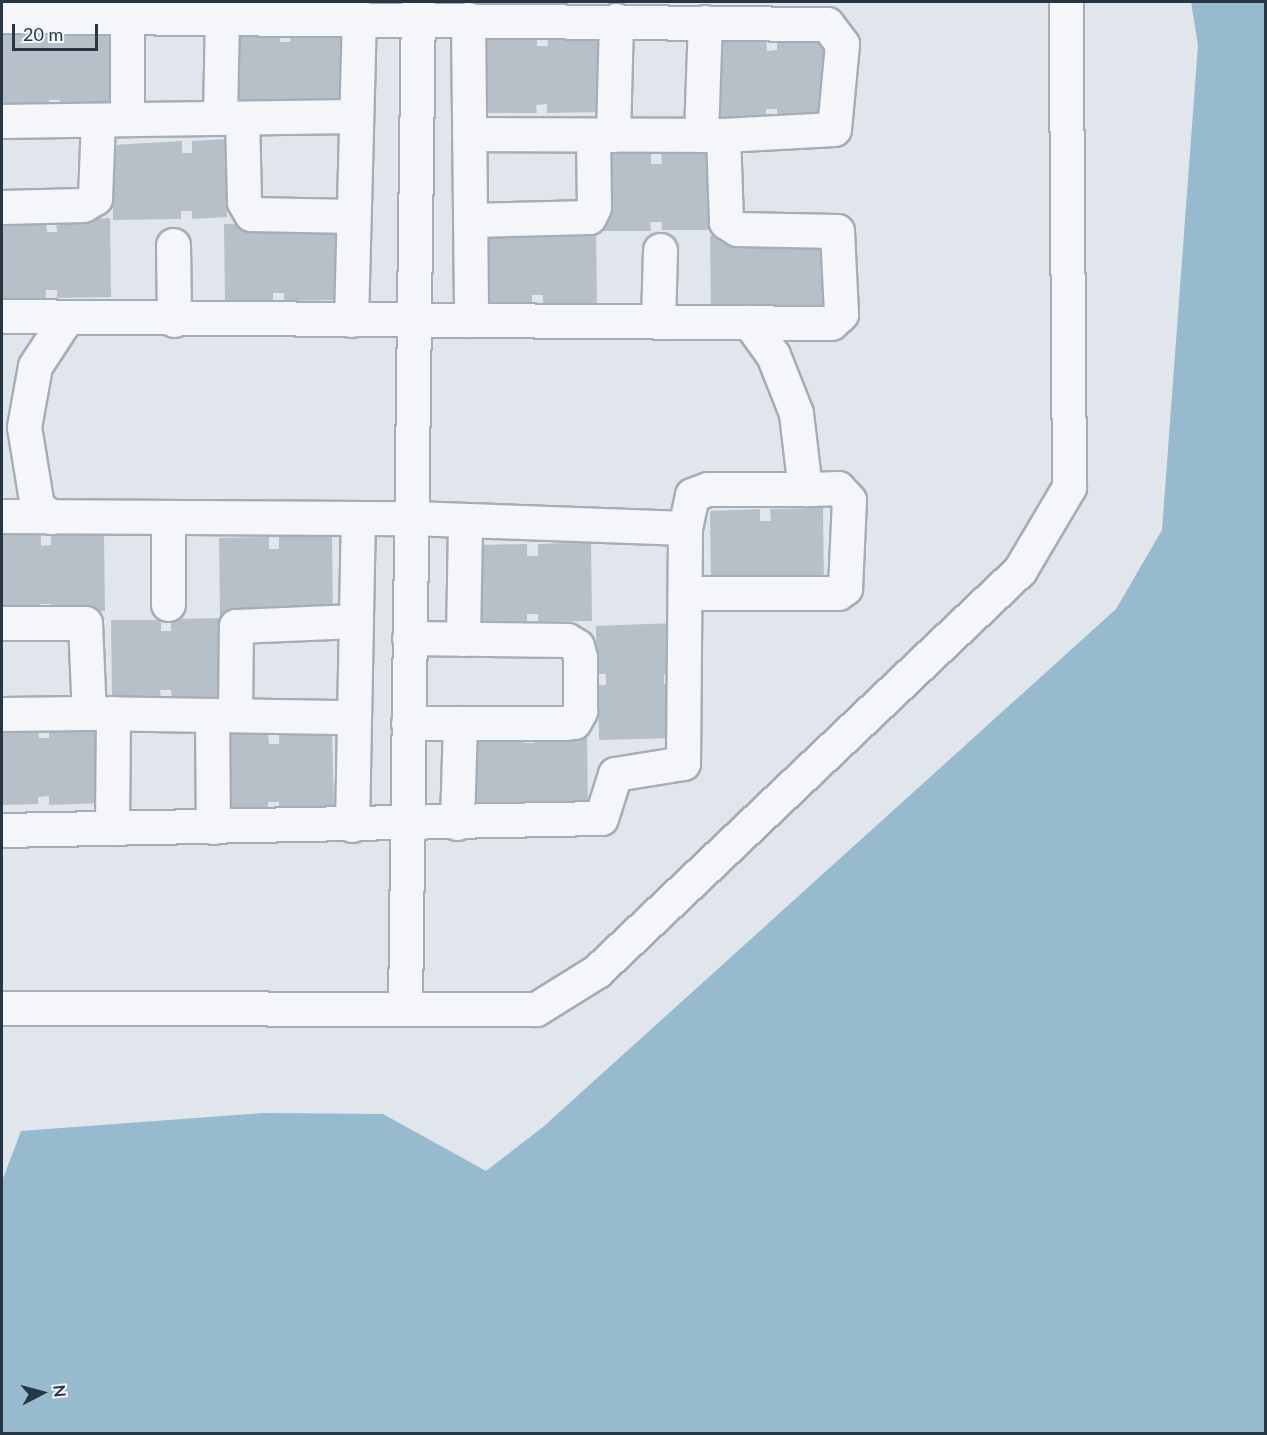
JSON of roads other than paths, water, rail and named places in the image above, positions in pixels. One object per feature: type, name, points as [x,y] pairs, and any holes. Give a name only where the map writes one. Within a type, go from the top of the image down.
[{"type":"street","points":[[2,1008],[536,1009],[597,971],[1020,570],[1050,526],[1069,487],[1066,2]]},
{"type":"street","points":[[405,1008],[417,10]]},
{"type":"street","points":[[2,16],[359,16],[417,10],[468,19],[827,24],[842,44],[834,129],[712,135],[469,134]]},
{"type":"street","points":[[2,207],[83,205],[95,198],[112,120],[127,16]]},
{"type":"street","points":[[222,16],[231,118],[244,202],[251,214],[353,216]]},
{"type":"street","points":[[351,320],[359,16]]},
{"type":"street","points":[[468,19],[471,320]]},
{"type":"street","points":[[470,220],[589,217],[594,207],[616,20]]},
{"type":"street","points":[[2,316],[65,320],[749,322],[837,320],[840,237],[830,228],[737,229],[726,222],[712,135],[705,22]]},
{"type":"street","points":[[2,121],[356,116]]},
{"type":"street","points":[[173,245],[174,320]]},
{"type":"street","points":[[658,322],[660,250]]},
{"type":"street","points":[[51,517],[37,506],[24,427],[35,366],[65,320]]},
{"type":"street","points":[[749,322],[772,355],[796,413],[805,489]]},
{"type":"street","points":[[2,830],[457,823],[601,818],[615,774],[683,763],[685,528],[692,495],[708,489],[838,488],[849,500],[844,588],[838,593],[685,593]]},
{"type":"street","points":[[2,516],[411,518],[685,528]]},
{"type":"street","points":[[168,517],[168,604]]},
{"type":"street","points":[[352,825],[358,518]]},
{"type":"street","points":[[463,639],[465,520]]},
{"type":"street","points":[[213,827],[224,715],[236,626],[356,621]]},
{"type":"street","points":[[2,622],[85,623],[101,713],[112,828]]},
{"type":"street","points":[[408,723],[564,723],[574,722],[580,711],[577,646],[567,640],[409,638]]},
{"type":"street","points":[[2,714],[101,713],[354,717]]},
{"type":"street","points":[[457,823],[460,723]]},
{"type":"water","points":[[1191,2],[1265,2],[1265,1433],[2,1433],[2,1181],[21,1131],[264,1113],[383,1114],[486,1171],[543,1127],[1116,609],[1162,530],[1198,45]]}]
